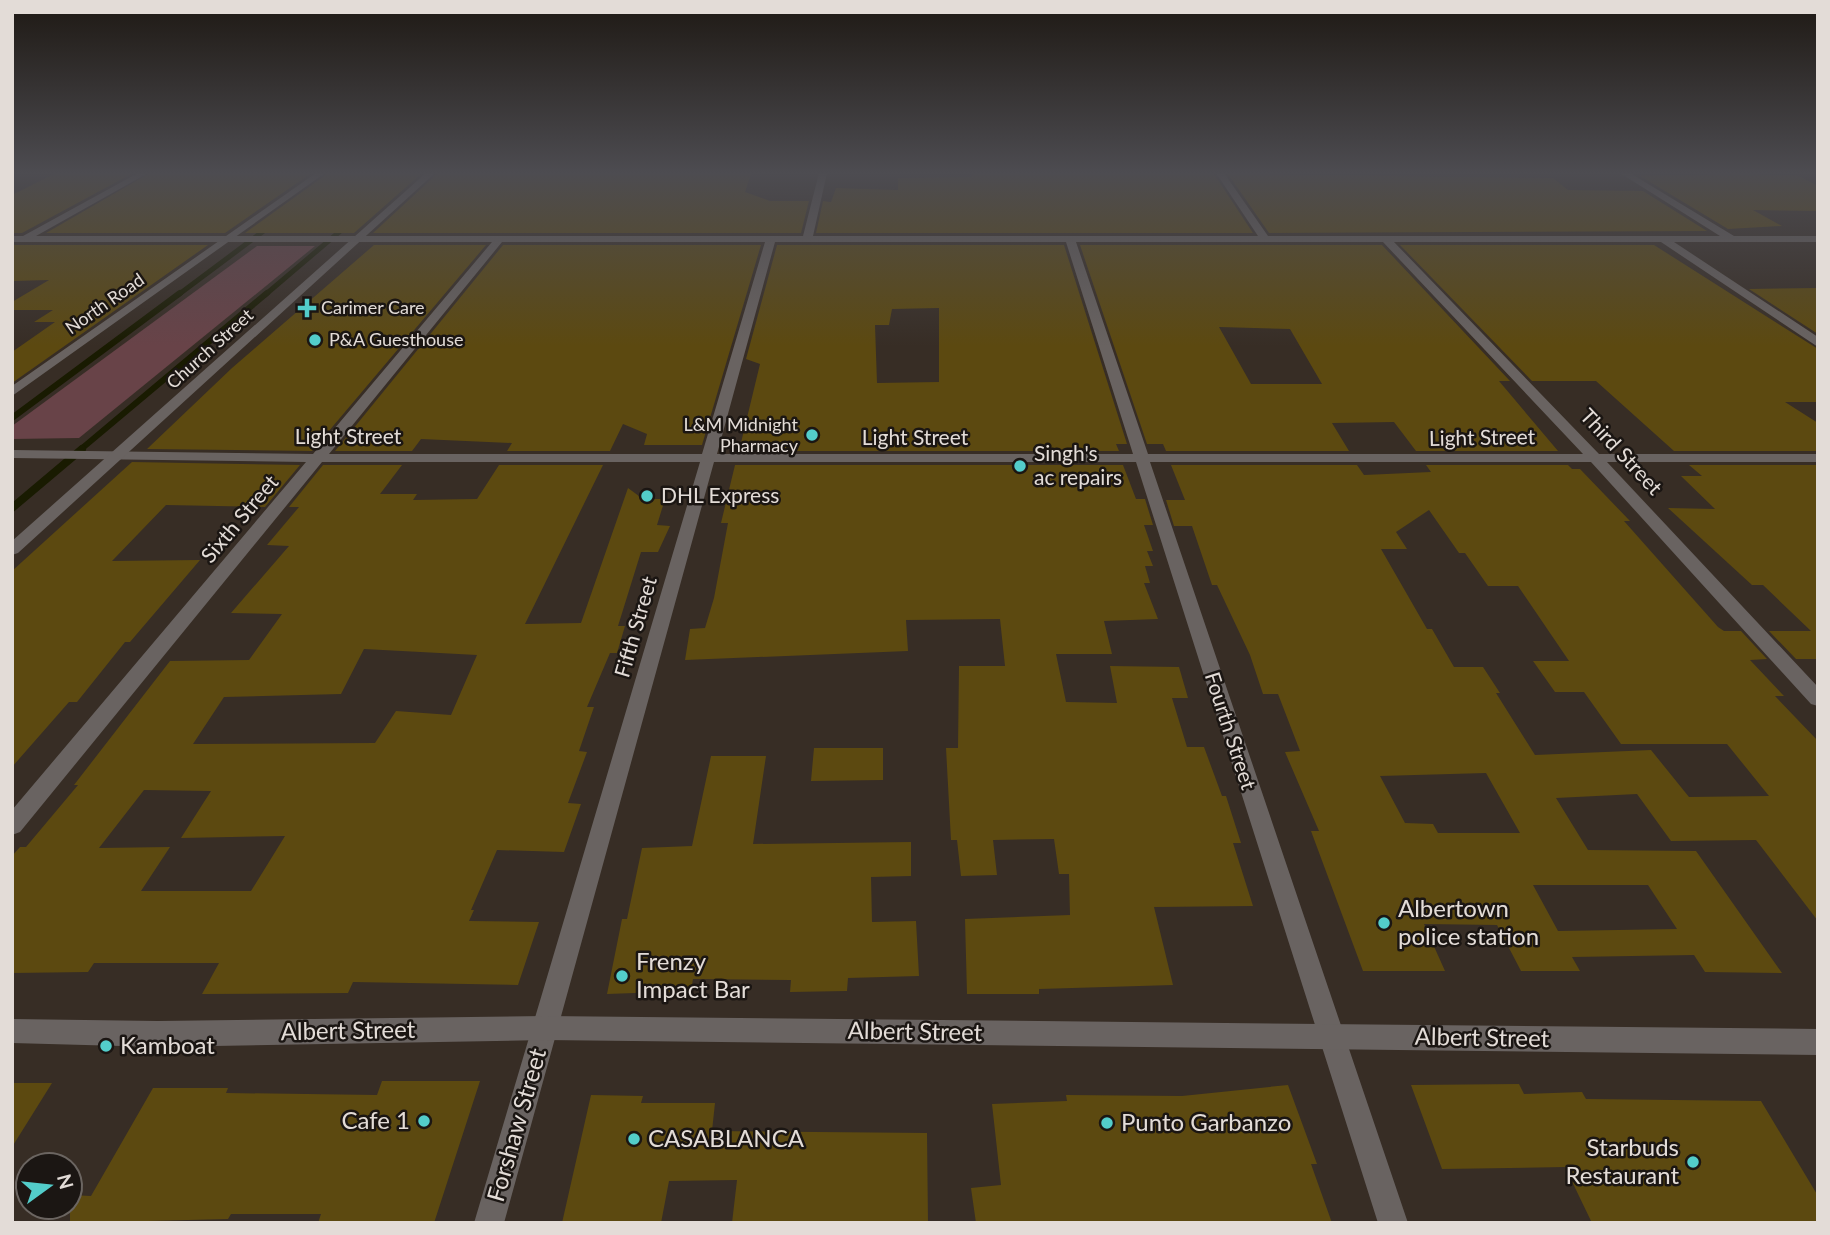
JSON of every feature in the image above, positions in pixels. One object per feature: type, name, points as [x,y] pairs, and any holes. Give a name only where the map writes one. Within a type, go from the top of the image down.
[{"type":"street","points":[[12,245],[34,231]]},
{"type":"street","name":"North Road","points":[[12,391],[240,231]]},
{"type":"street","name":"Church Street","points":[[12,550],[367,231]]},
{"type":"street","points":[[807,239],[809,231]]},
{"type":"street","points":[[1259,231],[1265,239]]},
{"type":"street","points":[[1718,231],[1732,239]]},
{"type":"street","name":"Sixth Street","points":[[12,826],[501,237]]},
{"type":"street","points":[[18,239],[1818,239]]},
{"type":"street","name":"Fifth Street","points":[[545,1028],[771,239]]},
{"type":"street","name":"Fourth Street","points":[[1070,239],[1140,459],[1393,1223]]},
{"type":"street","points":[[1663,239],[1818,343]]},
{"type":"street","name":"Third Street","points":[[1387,240],[1595,457],[1818,699]]},
{"type":"street","name":"Light Street","points":[[12,454],[317,458],[1818,458]]},
{"type":"street","name":"Albert Street","points":[[12,1031],[158,1034],[545,1028],[1818,1042]]},
{"type":"street","name":"Forshaw Street","points":[[489,1223],[545,1028]]},
{"type":"shaded area","points":[[257,246],[315,246],[79,438],[12,439],[12,426]]},
{"type":"building","points":[[50,231],[228,231],[225,233],[46,233]]},
{"type":"building","points":[[248,231],[357,231],[354,233],[245,233]]},
{"type":"building","points":[[376,231],[802,231],[801,233],[373,233]]},
{"type":"building","points":[[817,231],[1251,231],[1253,233],[816,233]]},
{"type":"building","points":[[1267,231],[1707,231],[1269,233]]},
{"type":"building","points":[[12,245],[208,245],[12,383],[12,352],[55,322],[34,322],[53,310],[12,310],[12,302],[49,280],[12,281]]},
{"type":"building","points":[[374,245],[486,245],[312,451],[147,449],[232,368]]},
{"type":"building","points":[[503,245],[761,245],[702,445],[644,445],[647,434],[623,424],[610,451],[507,451],[512,443],[421,439],[412,451],[335,451]]},
{"type":"building","points":[[777,245],[1064,245],[1127,444],[1116,444],[1119,451],[739,451],[760,364],[746,359]],"holes":[[[939,308],[939,382],[877,383],[875,325],[889,325],[892,309]]]},
{"type":"building","points":[[1080,245],[1382,245],[1510,381],[1499,381],[1558,451],[1416,451],[1394,422],[1332,423],[1349,451],[1166,451],[1163,444],[1147,444]],"holes":[[[1219,327],[1290,329],[1322,384],[1251,384]]]},
{"type":"building","points":[[1400,245],[1654,245],[1818,349],[1818,402],[1785,402],[1818,423],[1818,451],[1674,451],[1596,381],[1532,381]]},
{"type":"building","points":[[1818,288],[1818,334],[1749,289]]},
{"type":"building","points":[[132,462],[300,465],[265,507],[166,505],[112,561],[200,560],[130,642],[125,642],[77,702],[69,702],[12,767],[12,571]]},
{"type":"building","points":[[323,465],[402,465],[380,494],[417,494],[413,500],[477,499],[499,465],[603,465],[525,624],[581,623],[628,488],[643,499],[665,499],[657,525],[670,526],[658,552],[641,552],[618,626],[625,626],[617,653],[610,653],[587,707],[594,707],[579,751],[587,752],[568,803],[581,804],[564,852],[497,850],[471,910],[474,910],[469,921],[539,922],[518,985],[353,982],[348,993],[202,994],[219,963],[94,963],[88,972],[12,973],[12,856],[20,847],[26,847],[78,785],[74,785],[170,661],[249,660],[282,614],[231,613],[289,546],[267,545],[299,507],[289,507]],"holes":[[[364,649],[477,655],[451,715],[396,711],[375,743],[193,744],[224,697],[341,694]],[[144,790],[211,791],[181,838],[285,836],[251,891],[141,891],[170,847],[99,848]]]},
{"type":"building","points":[[735,465],[1123,465],[1136,499],[1145,499],[1153,525],[1144,525],[1153,551],[1147,551],[1153,566],[1145,566],[1150,583],[1144,583],[1158,619],[1104,621],[1112,654],[1056,654],[1066,702],[1117,703],[1110,666],[1179,667],[1188,698],[1172,698],[1187,747],[1204,747],[1222,796],[1226,796],[1241,843],[1233,843],[1253,906],[1154,907],[1173,985],[1039,989],[1039,994],[967,994],[965,919],[1070,915],[1069,874],[1059,874],[1054,839],[993,840],[997,875],[961,876],[957,840],[951,840],[946,748],[958,748],[959,666],[1005,666],[1000,619],[906,620],[908,651],[685,660],[690,629],[705,628],[714,598],[728,523],[721,523]]},
{"type":"building","points":[[1171,465],[1357,465],[1364,475],[1431,472],[1426,465],[1568,465],[1572,469],[1580,469],[1630,521],[1624,521],[1718,627],[1724,631],[1741,631],[1767,659],[1750,660],[1784,696],[1775,696],[1818,741],[1818,921],[1756,840],[1671,841],[1637,794],[1556,798],[1588,850],[1696,851],[1782,973],[1705,972],[1694,955],[1572,957],[1580,971],[1521,971],[1497,925],[1424,924],[1445,971],[1363,971],[1311,831],[1319,831],[1285,752],[1300,751],[1278,694],[1263,694],[1250,655],[1217,585],[1212,585],[1192,526],[1174,526],[1166,500],[1185,500]],"holes":[[[1429,510],[1459,553],[1465,553],[1488,586],[1518,586],[1569,661],[1533,661],[1555,692],[1584,692],[1621,744],[1727,744],[1769,796],[1689,797],[1651,750],[1535,755],[1483,667],[1454,667],[1432,629],[1427,629],[1381,549],[1407,549],[1396,532]],[[1486,773],[1520,833],[1438,833],[1433,824],[1405,823],[1380,776]],[[1533,885],[1648,885],[1677,929],[1558,931]]]},
{"type":"building","points":[[1689,465],[1818,465],[1818,659],[1796,659],[1769,631],[1811,631],[1763,585],[1752,585],[1668,508],[1715,509],[1681,476],[1702,476]]},
{"type":"building","points":[[814,748],[883,748],[883,780],[811,781]]},
{"type":"building","points":[[711,756],[766,756],[753,844],[911,842],[911,876],[871,877],[872,922],[916,921],[919,976],[848,978],[847,991],[790,992],[791,980],[693,979],[691,991],[607,994],[622,919],[627,919],[642,848],[692,846]]},
{"type":"building","points":[[382,1081],[480,1081],[434,1223],[318,1223],[321,1214],[231,1214],[228,1219],[70,1223],[84,1221],[84,1196],[91,1196],[153,1088],[228,1088],[226,1093],[377,1095]]},
{"type":"building","points":[[12,1083],[52,1083],[12,1147]]},
{"type":"building","points":[[1519,1084],[1524,1094],[1582,1092],[1586,1099],[1761,1101],[1818,1196],[1818,1223],[1592,1223],[1565,1167],[1442,1169],[1411,1085]]},
{"type":"building","points":[[1288,1085],[1317,1164],[1311,1164],[1332,1223],[976,1223],[971,1188],[1001,1185],[992,1104],[1067,1101],[1066,1095],[1182,1096]]},
{"type":"building","points":[[591,1095],[643,1096],[641,1103],[715,1103],[712,1131],[927,1133],[928,1223],[732,1223],[737,1180],[669,1181],[661,1223],[562,1223]]},
{"type":"waterway","points":[[178,295],[264,231]]},
{"type":"waterway","points":[[265,295],[341,231]]},
{"type":"waterway","points":[[12,418],[180,293]]},
{"type":"waterway","points":[[80,450],[267,293]]},
{"type":"waterway","points":[[12,508],[82,449]]},
{"type":"place","name":"Carimer Care","points":[[307,308]]},
{"type":"place","name":"P&A Guesthouse","points":[[315,340]]},
{"type":"place","name":"L&M Midnight Pharmacy","points":[[812,435]]},
{"type":"place","name":"Singh's ac repairs","points":[[1020,466]]},
{"type":"place","name":"DHL Express","points":[[647,496]]},
{"type":"place","name":"Albertown police station","points":[[1384,923]]},
{"type":"place","name":"Frenzy Impact Bar","points":[[622,976]]},
{"type":"place","name":"Kamboat","points":[[106,1046]]},
{"type":"place","name":"Cafe 1","points":[[424,1121]]},
{"type":"place","name":"Punto Garbanzo","points":[[1107,1123]]},
{"type":"place","name":"CASABLANCA","points":[[634,1139]]},
{"type":"place","name":"Starbuds Restaurant","points":[[1693,1162]]}]
